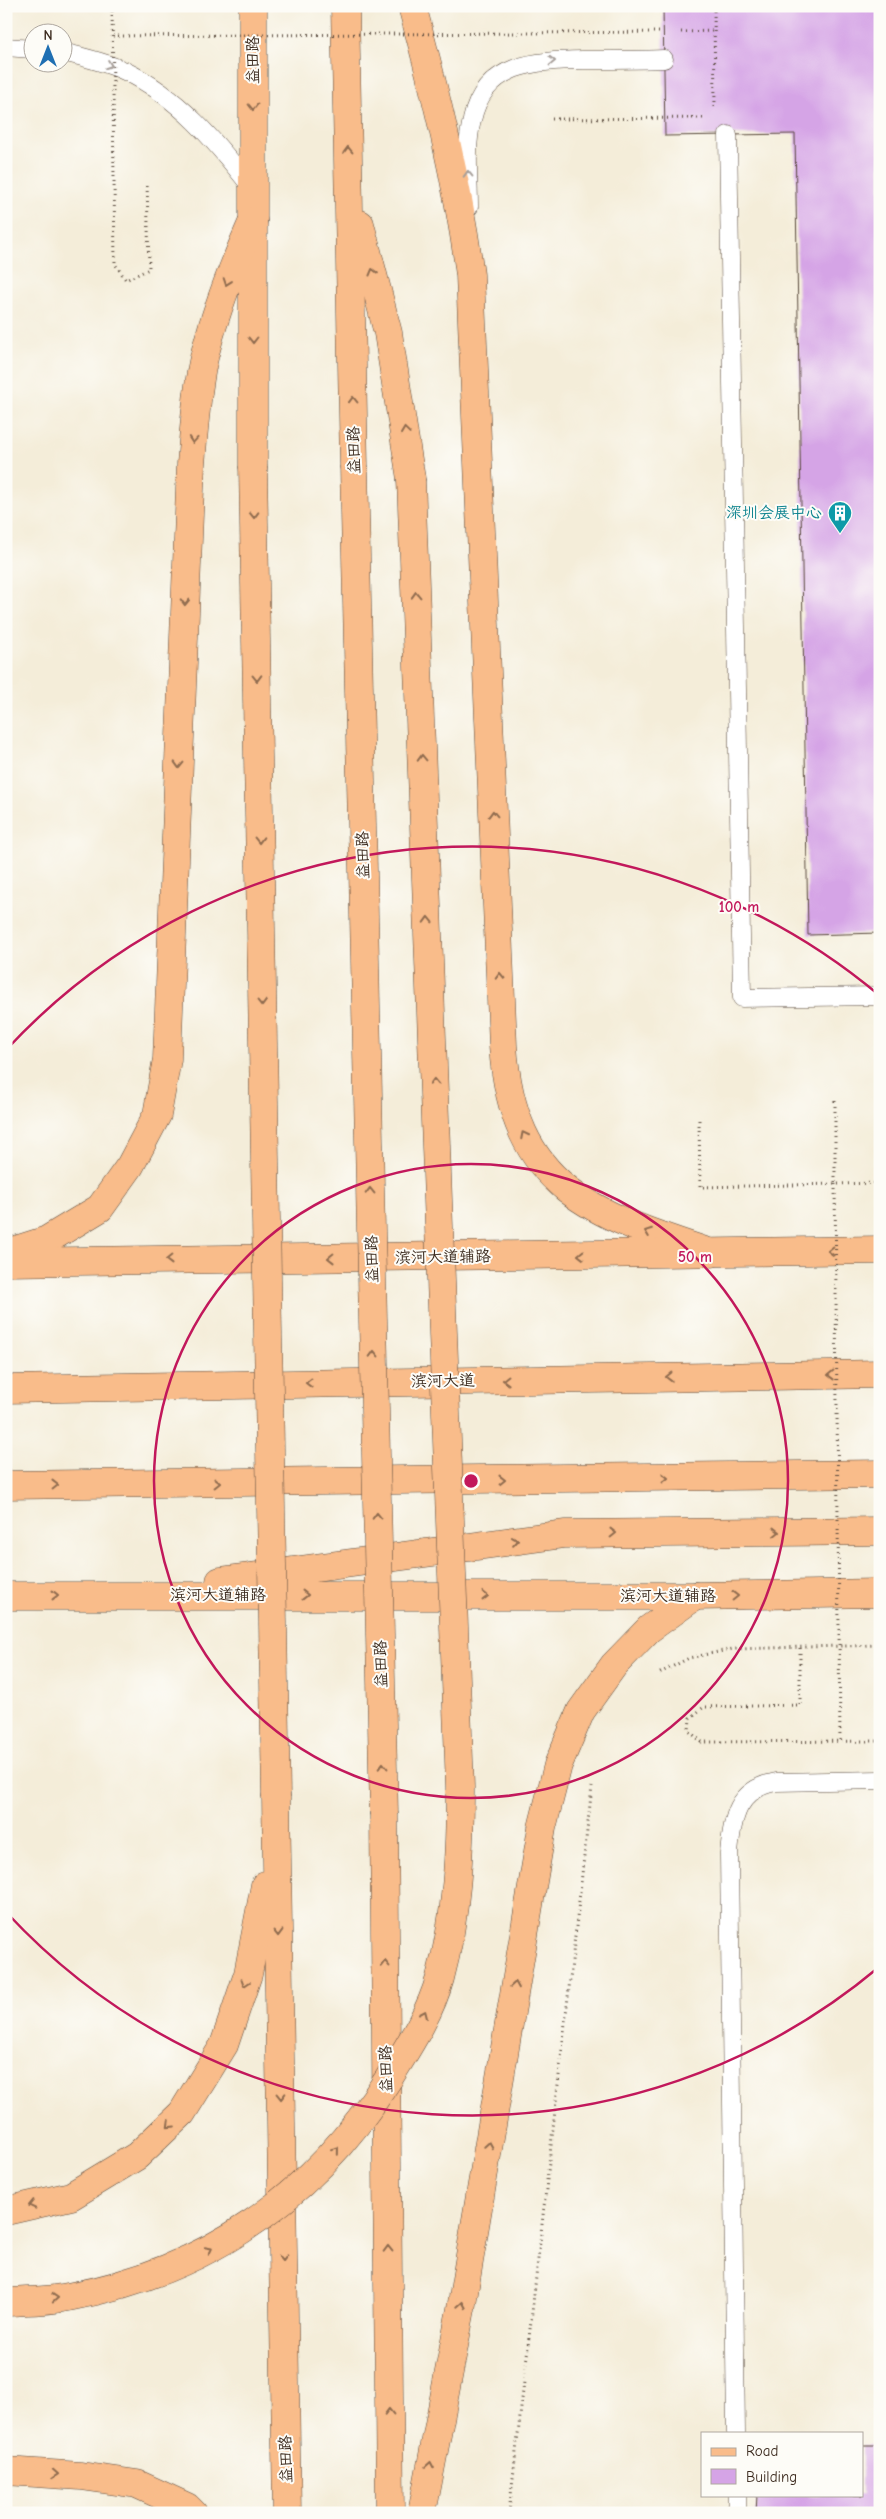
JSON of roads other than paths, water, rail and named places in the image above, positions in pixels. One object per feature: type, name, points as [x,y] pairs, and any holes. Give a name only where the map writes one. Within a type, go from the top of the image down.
[{"type":"main road","name":"益田路","points":[[253,6],[253,466],[276,1797],[286,2513]]},
{"type":"main road","name":"益田路","points":[[345,6],[384,1815],[390,2513]]},
{"type":"main road","points":[[412,6],[443,120],[463,219],[470,275],[502,1046],[508,1096],[531,1148],[561,1186],[583,1202],[615,1218],[711,1253]]},
{"type":"main road","points":[[6,2302],[67,2298],[144,2277],[211,2250],[276,2207],[325,2163],[364,2115],[415,2035],[439,1980],[455,1913],[460,1846],[460,1787],[411,479],[388,333],[349,185]]},
{"type":"main road","points":[[6,1253],[48,1240],[100,1208],[130,1166],[157,1115],[167,1060],[191,464],[196,414],[203,362],[216,316],[233,267],[253,221]]},
{"type":"main road","name":"滨河大道辅路","points":[[6,1262],[880,1250]]},
{"type":"main road","name":"滨河大道","points":[[6,1388],[880,1374]]},
{"type":"main road","points":[[6,1486],[880,1474]]},
{"type":"main road","points":[[120,1595],[564,1534],[880,1531]]},
{"type":"main road","name":"滨河大道辅路","points":[[6,1596],[695,1596],[880,1593]]},
{"type":"main road","points":[[422,2513],[433,2447],[462,2309],[542,1828],[558,1765],[581,1711],[614,1665],[649,1629],[695,1596]]},
{"type":"main road","points":[[6,2211],[71,2196],[137,2156],[182,2113],[224,2045],[248,1974],[264,1897],[276,1797]]},
{"type":"main road","points":[[6,2471],[81,2476],[137,2484],[187,2507],[193,2513]]},
{"type":"lane","points":[[6,47],[22,48]]},
{"type":"lane","points":[[72,54],[126,71],[161,92],[222,150],[252,188]]},
{"type":"lane","points":[[470,275],[468,138],[472,118],[487,88],[500,76],[513,68],[544,61],[664,59]]},
{"type":"lane","points":[[728,135],[742,998],[880,996]]},
{"type":"lane","points":[[736,2432],[729,1854],[733,1824],[741,1801],[761,1784],[880,1780]]},
{"type":"lane","points":[[737,2496],[737,2513]]},
{"type":"place","name":"深圳会展中心","points":[[840,534]]}]
